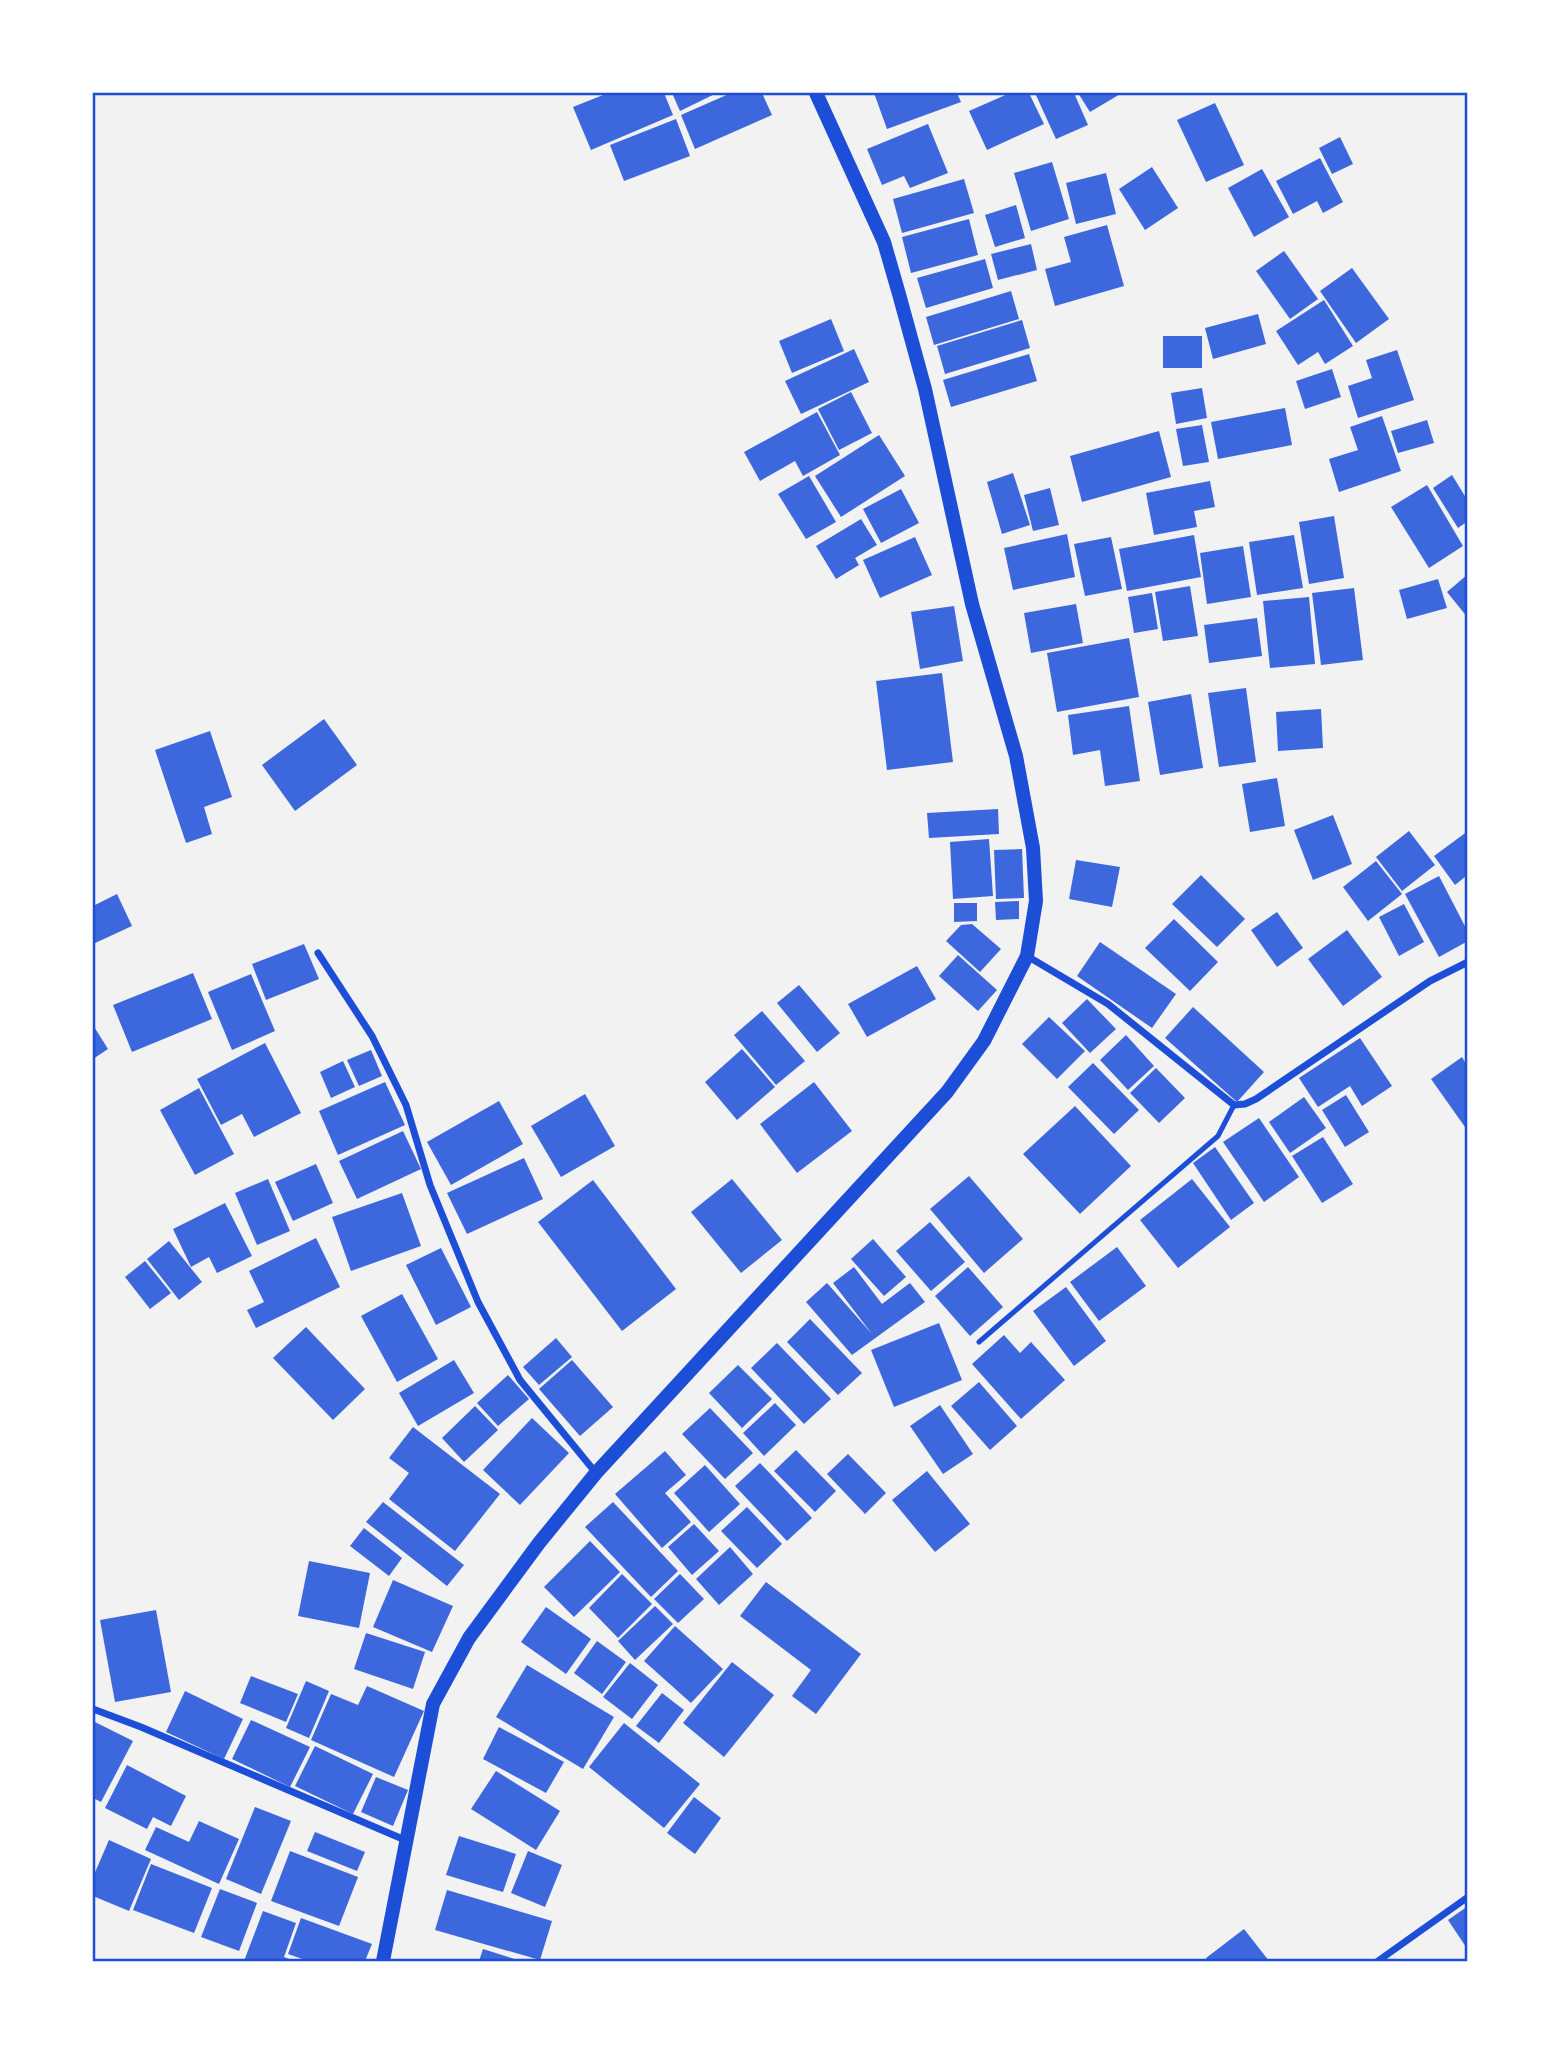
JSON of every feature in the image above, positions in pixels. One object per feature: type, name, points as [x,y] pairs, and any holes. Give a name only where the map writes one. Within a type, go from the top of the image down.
[{"type":"main road","points":[[383,1961],[433,1704],[470,1638],[539,1543],[596,1473],[947,1092],[984,1041],[1027,956],[1036,901],[1033,848],[1016,756],[972,604],[925,389],[884,242],[816,93]]},
{"type":"street","points":[[318,953],[372,1036],[406,1105],[430,1185],[478,1302],[520,1380],[596,1473]]},
{"type":"street","points":[[1027,956],[1108,1004],[1155,1039],[1218,1096],[1234,1105],[1256,1099],[1430,981],[1468,962]]},
{"type":"street","points":[[93,1709],[405,1840]]},
{"type":"street","points":[[1378,1961],[1468,1897]]},
{"type":"lane","points":[[979,1342],[1218,1136],[1234,1105]]},
{"type":"building","points":[[608,93],[664,93],[673,115],[591,150],[573,107]]},
{"type":"building","points":[[672,93],[717,93],[680,111]]},
{"type":"building","points":[[731,93],[762,93],[772,115],[695,149],[681,115]]},
{"type":"building","points":[[874,93],[957,93],[961,102],[887,129]]},
{"type":"building","points":[[1010,93],[1029,93],[1044,124],[987,150],[969,111]]},
{"type":"building","points":[[1035,93],[1074,93],[1088,125],[1056,139]]},
{"type":"building","points":[[1078,93],[1122,93],[1090,112]]},
{"type":"building","points":[[1215,103],[1244,165],[1206,182],[1177,120]]},
{"type":"building","points":[[676,119],[690,156],[624,181],[610,145]]},
{"type":"building","points":[[928,124],[948,173],[910,188],[904,176],[882,185],[867,149]]},
{"type":"building","points":[[1340,137],[1353,164],[1332,174],[1319,148]]},
{"type":"building","points":[[1320,158],[1343,202],[1323,213],[1317,201],[1293,214],[1276,181]]},
{"type":"building","points":[[1052,162],[1069,219],[1031,231],[1014,173]]},
{"type":"building","points":[[1152,167],[1178,208],[1145,230],[1119,189]]},
{"type":"building","points":[[1262,169],[1289,217],[1254,237],[1228,188]]},
{"type":"building","points":[[1106,173],[1116,214],[1076,224],[1066,183]]},
{"type":"building","points":[[964,179],[974,213],[902,233],[893,199]]},
{"type":"building","points":[[1016,205],[1025,238],[995,247],[985,215]]},
{"type":"building","points":[[969,219],[978,255],[911,273],[902,237]]},
{"type":"building","points":[[1107,225],[1124,286],[1055,306],[1045,269],[1071,262],[1064,237]]},
{"type":"building","points":[[1031,244],[1037,270],[998,280],[991,254]]},
{"type":"building","points":[[1284,251],[1318,299],[1290,319],[1256,271]]},
{"type":"building","points":[[985,259],[993,288],[926,308],[917,278]]},
{"type":"building","points":[[1352,268],[1389,319],[1356,343],[1320,291]]},
{"type":"building","points":[[1011,291],[1019,319],[934,345],[926,317]]},
{"type":"building","points":[[1324,300],[1353,346],[1325,364],[1318,352],[1298,365],[1276,331]]},
{"type":"building","points":[[1258,314],[1266,344],[1213,359],[1205,328]]},
{"type":"building","points":[[831,319],[844,351],[792,373],[779,341]]},
{"type":"building","points":[[1022,320],[1030,348],[945,374],[937,346]]},
{"type":"building","points":[[1163,336],[1202,336],[1202,368],[1163,368]]},
{"type":"building","points":[[854,349],[869,382],[801,414],[785,381]]},
{"type":"building","points":[[1397,350],[1414,400],[1358,418],[1348,386],[1372,378],[1366,360]]},
{"type":"building","points":[[1029,354],[1037,381],[951,407],[943,380]]},
{"type":"building","points":[[1332,369],[1341,397],[1305,409],[1296,381]]},
{"type":"building","points":[[1202,388],[1207,418],[1176,424],[1171,393]]},
{"type":"building","points":[[851,392],[872,433],[839,450],[818,409]]},
{"type":"building","points":[[1285,408],[1292,445],[1218,459],[1211,422]]},
{"type":"building","points":[[817,412],[840,455],[803,476],[795,461],[760,481],[744,452]]},
{"type":"building","points":[[1382,416],[1401,471],[1339,492],[1329,459],[1358,450],[1350,427]]},
{"type":"building","points":[[1427,420],[1434,443],[1398,453],[1391,431]]},
{"type":"building","points":[[1202,425],[1209,462],[1183,466],[1176,429]]},
{"type":"building","points":[[1159,431],[1171,477],[1082,502],[1070,456]]},
{"type":"building","points":[[879,435],[905,476],[841,517],[815,476]]},
{"type":"building","points":[[1013,473],[1030,525],[1002,534],[987,482]]},
{"type":"building","points":[[1452,475],[1468,501],[1468,521],[1458,528],[1433,488]]},
{"type":"building","points":[[809,476],[836,522],[806,539],[778,494]]},
{"type":"building","points":[[1210,481],[1215,507],[1194,511],[1197,527],[1154,535],[1146,493]]},
{"type":"building","points":[[1427,485],[1463,546],[1429,568],[1391,507]]},
{"type":"building","points":[[1050,488],[1059,525],[1033,531],[1024,495]]},
{"type":"building","points":[[901,489],[919,523],[881,543],[863,509]]},
{"type":"building","points":[[1334,516],[1344,578],[1309,584],[1299,522]]},
{"type":"building","points":[[861,519],[877,545],[855,558],[859,565],[836,579],[816,546]]},
{"type":"building","points":[[1067,534],[1075,577],[1013,590],[1004,548]]},
{"type":"building","points":[[1194,535],[1201,577],[1127,591],[1119,549]]},
{"type":"building","points":[[1294,535],[1303,588],[1257,595],[1249,542]]},
{"type":"building","points":[[915,537],[932,575],[880,598],[863,560]]},
{"type":"building","points":[[1111,537],[1122,589],[1085,596],[1074,544]]},
{"type":"building","points":[[1243,546],[1251,597],[1207,604],[1200,553]]},
{"type":"building","points":[[1468,574],[1468,618],[1447,592]]},
{"type":"building","points":[[1438,579],[1447,608],[1407,619],[1399,590]]},
{"type":"building","points":[[1190,586],[1198,636],[1163,641],[1155,592]]},
{"type":"building","points":[[1354,588],[1363,660],[1321,665],[1312,593]]},
{"type":"building","points":[[1152,593],[1158,629],[1134,633],[1128,597]]},
{"type":"building","points":[[1309,597],[1315,664],[1270,668],[1263,601]]},
{"type":"building","points":[[1076,604],[1083,643],[1031,653],[1024,613]]},
{"type":"building","points":[[954,606],[963,661],[920,669],[911,612]]},
{"type":"building","points":[[1257,618],[1262,656],[1209,663],[1204,625]]},
{"type":"building","points":[[1129,638],[1139,697],[1057,712],[1047,653]]},
{"type":"building","points":[[942,673],[953,762],[887,770],[876,681]]},
{"type":"building","points":[[1246,688],[1256,762],[1219,767],[1208,693]]},
{"type":"building","points":[[1191,694],[1203,768],[1160,775],[1148,702]]},
{"type":"building","points":[[1129,706],[1140,781],[1105,786],[1100,750],[1073,755],[1068,715]]},
{"type":"building","points":[[1321,709],[1323,748],[1278,751],[1276,712]]},
{"type":"building","points":[[324,719],[357,765],[295,811],[262,765]]},
{"type":"building","points":[[210,731],[232,797],[204,807],[212,834],[186,843],[155,750]]},
{"type":"building","points":[[1277,778],[1285,826],[1250,832],[1242,784]]},
{"type":"building","points":[[998,809],[999,834],[929,838],[927,813]]},
{"type":"building","points":[[1333,815],[1352,864],[1313,880],[1294,830]]},
{"type":"building","points":[[1409,831],[1435,865],[1402,891],[1376,857]]},
{"type":"building","points":[[1468,831],[1468,882],[1465,877],[1455,885],[1434,856]]},
{"type":"building","points":[[989,839],[993,896],[953,899],[950,842]]},
{"type":"building","points":[[1022,849],[1024,898],[996,899],[994,850]]},
{"type":"building","points":[[1076,860],[1120,867],[1112,907],[1069,899]]},
{"type":"building","points":[[1376,861],[1402,894],[1368,921],[1343,887]]},
{"type":"building","points":[[1201,875],[1245,919],[1217,947],[1172,904]]},
{"type":"building","points":[[1439,876],[1468,932],[1468,941],[1439,957],[1405,894]]},
{"type":"building","points":[[117,894],[132,926],[93,944],[93,906]]},
{"type":"building","points":[[1019,901],[1019,919],[996,920],[995,902]]},
{"type":"building","points":[[954,903],[977,903],[977,921],[954,922]]},
{"type":"building","points":[[1404,904],[1424,942],[1399,956],[1379,917]]},
{"type":"building","points":[[1277,912],[1303,948],[1277,967],[1251,930]]},
{"type":"building","points":[[1174,919],[1218,962],[1190,991],[1145,948]]},
{"type":"building","points":[[972,924],[1001,949],[980,972],[946,941],[961,925]]},
{"type":"building","points":[[1347,930],[1382,977],[1343,1006],[1308,959]]},
{"type":"building","points":[[1100,942],[1176,994],[1152,1028],[1077,976]]},
{"type":"building","points":[[304,944],[319,979],[266,1000],[252,964]]},
{"type":"building","points":[[958,955],[997,990],[978,1011],[939,976]]},
{"type":"building","points":[[917,966],[936,999],[867,1037],[848,1004]]},
{"type":"building","points":[[193,973],[212,1019],[132,1052],[113,1005]]},
{"type":"building","points":[[251,974],[275,1031],[232,1050],[208,992]]},
{"type":"building","points":[[799,985],[840,1033],[817,1052],[777,1003]]},
{"type":"building","points":[[1087,999],[1116,1029],[1090,1053],[1062,1023]]},
{"type":"building","points":[[1193,1007],[1264,1072],[1237,1102],[1165,1038]]},
{"type":"building","points":[[762,1011],[805,1061],[776,1085],[734,1035]]},
{"type":"building","points":[[1049,1017],[1085,1051],[1057,1079],[1022,1044]]},
{"type":"building","points":[[93,1025],[108,1049],[93,1059]]},
{"type":"building","points":[[1126,1035],[1154,1066],[1128,1090],[1100,1060]]},
{"type":"building","points":[[1360,1038],[1392,1086],[1362,1106],[1350,1086],[1318,1107],[1299,1078]]},
{"type":"building","points":[[265,1043],[301,1113],[254,1137],[242,1114],[221,1125],[197,1079]]},
{"type":"building","points":[[742,1049],[775,1087],[737,1120],[705,1082]]},
{"type":"building","points":[[371,1050],[382,1076],[359,1086],[347,1060]]},
{"type":"building","points":[[1462,1057],[1468,1067],[1468,1125],[1465,1127],[1431,1079]]},
{"type":"building","points":[[343,1061],[355,1087],[331,1098],[320,1072]]},
{"type":"building","points":[[1093,1063],[1139,1110],[1114,1134],[1068,1087]]},
{"type":"building","points":[[1156,1068],[1185,1098],[1159,1123],[1130,1093]]},
{"type":"building","points":[[385,1082],[405,1125],[338,1155],[319,1111]]},
{"type":"building","points":[[814,1082],[852,1131],[797,1173],[760,1124]]},
{"type":"building","points":[[199,1088],[234,1154],[195,1175],[160,1110]]},
{"type":"building","points":[[585,1094],[615,1146],[561,1177],[531,1126]]},
{"type":"building","points":[[1346,1095],[1369,1132],[1345,1147],[1322,1110]]},
{"type":"building","points":[[1304,1097],[1326,1128],[1290,1153],[1269,1122]]},
{"type":"building","points":[[499,1101],[523,1144],[451,1185],[427,1142]]},
{"type":"building","points":[[1075,1106],[1131,1166],[1080,1214],[1023,1154]]},
{"type":"building","points":[[1259,1118],[1299,1177],[1264,1202],[1223,1142]]},
{"type":"building","points":[[403,1131],[421,1169],[357,1199],[339,1161]]},
{"type":"building","points":[[1323,1137],[1353,1184],[1322,1203],[1292,1156]]},
{"type":"building","points":[[1215,1147],[1254,1203],[1231,1220],[1193,1163]]},
{"type":"building","points":[[524,1158],[543,1199],[467,1234],[447,1193]]},
{"type":"building","points":[[316,1164],[333,1203],[293,1221],[275,1182]]},
{"type":"building","points":[[969,1176],[1023,1239],[984,1273],[930,1209]]},
{"type":"building","points":[[268,1179],[290,1231],[257,1245],[235,1193]]},
{"type":"building","points":[[732,1179],[782,1240],[741,1273],[691,1212]]},
{"type":"building","points":[[1192,1179],[1230,1227],[1178,1268],[1140,1220]]},
{"type":"building","points":[[593,1180],[676,1289],[622,1331],[538,1222]]},
{"type":"building","points":[[402,1193],[421,1246],[351,1271],[332,1217]]},
{"type":"building","points":[[225,1203],[252,1256],[217,1273],[209,1257],[191,1267],[173,1229]]},
{"type":"building","points":[[930,1222],[965,1262],[931,1291],[896,1251]]},
{"type":"building","points":[[316,1238],[340,1287],[256,1328],[247,1310],[264,1302],[249,1271]]},
{"type":"building","points":[[873,1239],[906,1277],[884,1296],[851,1259]]},
{"type":"building","points":[[169,1241],[202,1282],[179,1300],[147,1259]]},
{"type":"building","points":[[1117,1247],[1146,1286],[1099,1321],[1070,1282]]},
{"type":"building","points":[[441,1248],[471,1307],[436,1325],[406,1265]]},
{"type":"building","points":[[145,1261],[171,1293],[150,1309],[125,1277]]},
{"type":"building","points":[[854,1267],[882,1304],[910,1283],[925,1302],[852,1355],[806,1302],[827,1283],[872,1334],[833,1283]]},
{"type":"building","points":[[968,1267],[1003,1307],[970,1336],[935,1296]]},
{"type":"building","points":[[1066,1287],[1106,1341],[1074,1366],[1033,1311]]},
{"type":"building","points":[[402,1294],[438,1359],[397,1382],[361,1316]]},
{"type":"building","points":[[810,1319],[862,1373],[838,1395],[787,1342]]},
{"type":"building","points":[[939,1323],[962,1380],[894,1407],[871,1350]]},
{"type":"building","points":[[306,1327],[365,1389],[333,1420],[273,1358]]},
{"type":"building","points":[[1004,1335],[1020,1353],[1031,1342],[1065,1380],[1021,1419],[972,1364]]},
{"type":"building","points":[[556,1338],[572,1357],[539,1385],[523,1367]]},
{"type":"building","points":[[777,1343],[831,1399],[804,1424],[751,1368]]},
{"type":"building","points":[[454,1360],[474,1393],[418,1426],[399,1393]]},
{"type":"building","points":[[572,1360],[613,1407],[580,1436],[539,1389]]},
{"type":"building","points":[[738,1365],[772,1399],[742,1428],[709,1393]]},
{"type":"building","points":[[508,1375],[529,1399],[498,1426],[477,1403]]},
{"type":"building","points":[[979,1382],[1017,1426],[990,1450],[951,1406]]},
{"type":"building","points":[[775,1403],[796,1425],[764,1456],[743,1433]]},
{"type":"building","points":[[940,1405],[973,1454],[943,1474],[910,1426]]},
{"type":"building","points":[[475,1406],[498,1430],[464,1462],[442,1438]]},
{"type":"building","points":[[710,1408],[753,1453],[725,1479],[682,1434]]},
{"type":"building","points":[[532,1418],[569,1453],[520,1505],[483,1470]]},
{"type":"building","points":[[413,1427],[500,1494],[455,1551],[389,1499],[409,1473],[389,1458]]},
{"type":"building","points":[[796,1450],[836,1491],[815,1512],[774,1471]]},
{"type":"building","points":[[665,1451],[686,1475],[665,1493],[691,1522],[662,1548],[615,1494]]},
{"type":"building","points":[[848,1454],[886,1493],[865,1514],[827,1474]]},
{"type":"building","points":[[760,1463],[812,1518],[787,1541],[735,1486]]},
{"type":"building","points":[[705,1465],[740,1504],[709,1532],[674,1493]]},
{"type":"building","points":[[927,1471],[970,1524],[935,1552],[892,1500]]},
{"type":"building","points":[[383,1502],[464,1565],[447,1586],[366,1522]]},
{"type":"building","points":[[613,1502],[678,1571],[651,1597],[585,1527]]},
{"type":"building","points":[[747,1507],[782,1544],[757,1568],[721,1531]]},
{"type":"building","points":[[694,1524],[719,1551],[692,1575],[668,1547]]},
{"type":"building","points":[[364,1528],[402,1558],[389,1576],[350,1546]]},
{"type":"building","points":[[590,1541],[620,1572],[574,1617],[544,1587]]},
{"type":"building","points":[[730,1547],[753,1574],[719,1605],[696,1579]]},
{"type":"building","points":[[309,1561],[370,1573],[359,1628],[298,1616]]},
{"type":"building","points":[[622,1574],[652,1604],[618,1638],[589,1608]]},
{"type":"building","points":[[680,1574],[704,1599],[678,1623],[654,1599]]},
{"type":"building","points":[[393,1580],[453,1606],[432,1652],[373,1627]]},
{"type":"building","points":[[766,1582],[861,1654],[816,1714],[792,1696],[811,1670],[740,1616]]},
{"type":"building","points":[[655,1606],[673,1624],[635,1660],[618,1641]]},
{"type":"building","points":[[546,1607],[591,1639],[566,1674],[521,1642]]},
{"type":"building","points":[[156,1610],[171,1692],[115,1702],[100,1620]]},
{"type":"building","points":[[675,1626],[723,1669],[691,1703],[644,1661]]},
{"type":"building","points":[[366,1633],[425,1652],[413,1689],[354,1669]]},
{"type":"building","points":[[597,1641],[626,1662],[602,1694],[574,1673]]},
{"type":"building","points":[[732,1662],[774,1695],[724,1757],[683,1723]]},
{"type":"building","points":[[630,1663],[658,1685],[632,1719],[603,1697]]},
{"type":"building","points":[[527,1665],[614,1717],[583,1769],[496,1717]]},
{"type":"building","points":[[251,1676],[298,1694],[286,1722],[240,1703]]},
{"type":"building","points":[[306,1681],[329,1691],[309,1738],[286,1728]]},
{"type":"building","points":[[367,1686],[424,1711],[394,1777],[311,1740],[331,1694],[358,1705]]},
{"type":"building","points":[[185,1691],[243,1719],[224,1759],[166,1732]]},
{"type":"building","points":[[662,1693],[684,1710],[659,1743],[636,1726]]},
{"type":"building","points":[[251,1720],[310,1747],[290,1787],[232,1759]]},
{"type":"building","points":[[93,1721],[133,1741],[101,1802],[93,1798]]},
{"type":"building","points":[[624,1723],[700,1784],[664,1828],[589,1767]]},
{"type":"building","points":[[499,1727],[564,1762],[546,1793],[483,1759]]},
{"type":"building","points":[[315,1746],[373,1774],[353,1814],[295,1786]]},
{"type":"building","points":[[127,1765],[186,1796],[171,1826],[153,1817],[147,1829],[105,1808]]},
{"type":"building","points":[[496,1771],[560,1811],[536,1850],[471,1809]]},
{"type":"building","points":[[376,1777],[408,1790],[393,1826],[361,1812]]},
{"type":"building","points":[[694,1797],[721,1818],[695,1854],[667,1833]]},
{"type":"building","points":[[255,1807],[291,1821],[261,1894],[226,1879]]},
{"type":"building","points":[[199,1821],[239,1839],[219,1884],[145,1850],[156,1827],[189,1842]]},
{"type":"building","points":[[315,1832],[365,1852],[357,1871],[307,1851]]},
{"type":"building","points":[[459,1836],[516,1854],[503,1892],[446,1875]]},
{"type":"building","points":[[109,1840],[151,1859],[129,1911],[93,1896],[93,1877]]},
{"type":"building","points":[[290,1851],[358,1877],[339,1926],[271,1901]]},
{"type":"building","points":[[528,1851],[562,1865],[545,1907],[511,1893]]},
{"type":"building","points":[[151,1864],[212,1888],[194,1933],[133,1910]]},
{"type":"building","points":[[220,1889],[257,1903],[239,1951],[201,1937]]},
{"type":"building","points":[[447,1890],[552,1921],[540,1960],[435,1930]]},
{"type":"building","points":[[1468,1906],[1468,1950],[1448,1920]]},
{"type":"building","points":[[263,1911],[296,1923],[284,1957],[294,1961],[244,1961]]},
{"type":"building","points":[[301,1918],[372,1944],[365,1961],[308,1961],[288,1954]]},
{"type":"building","points":[[1244,1929],[1269,1961],[1208,1961],[1206,1958]]},
{"type":"building","points":[[483,1949],[521,1961],[479,1961]]}]
